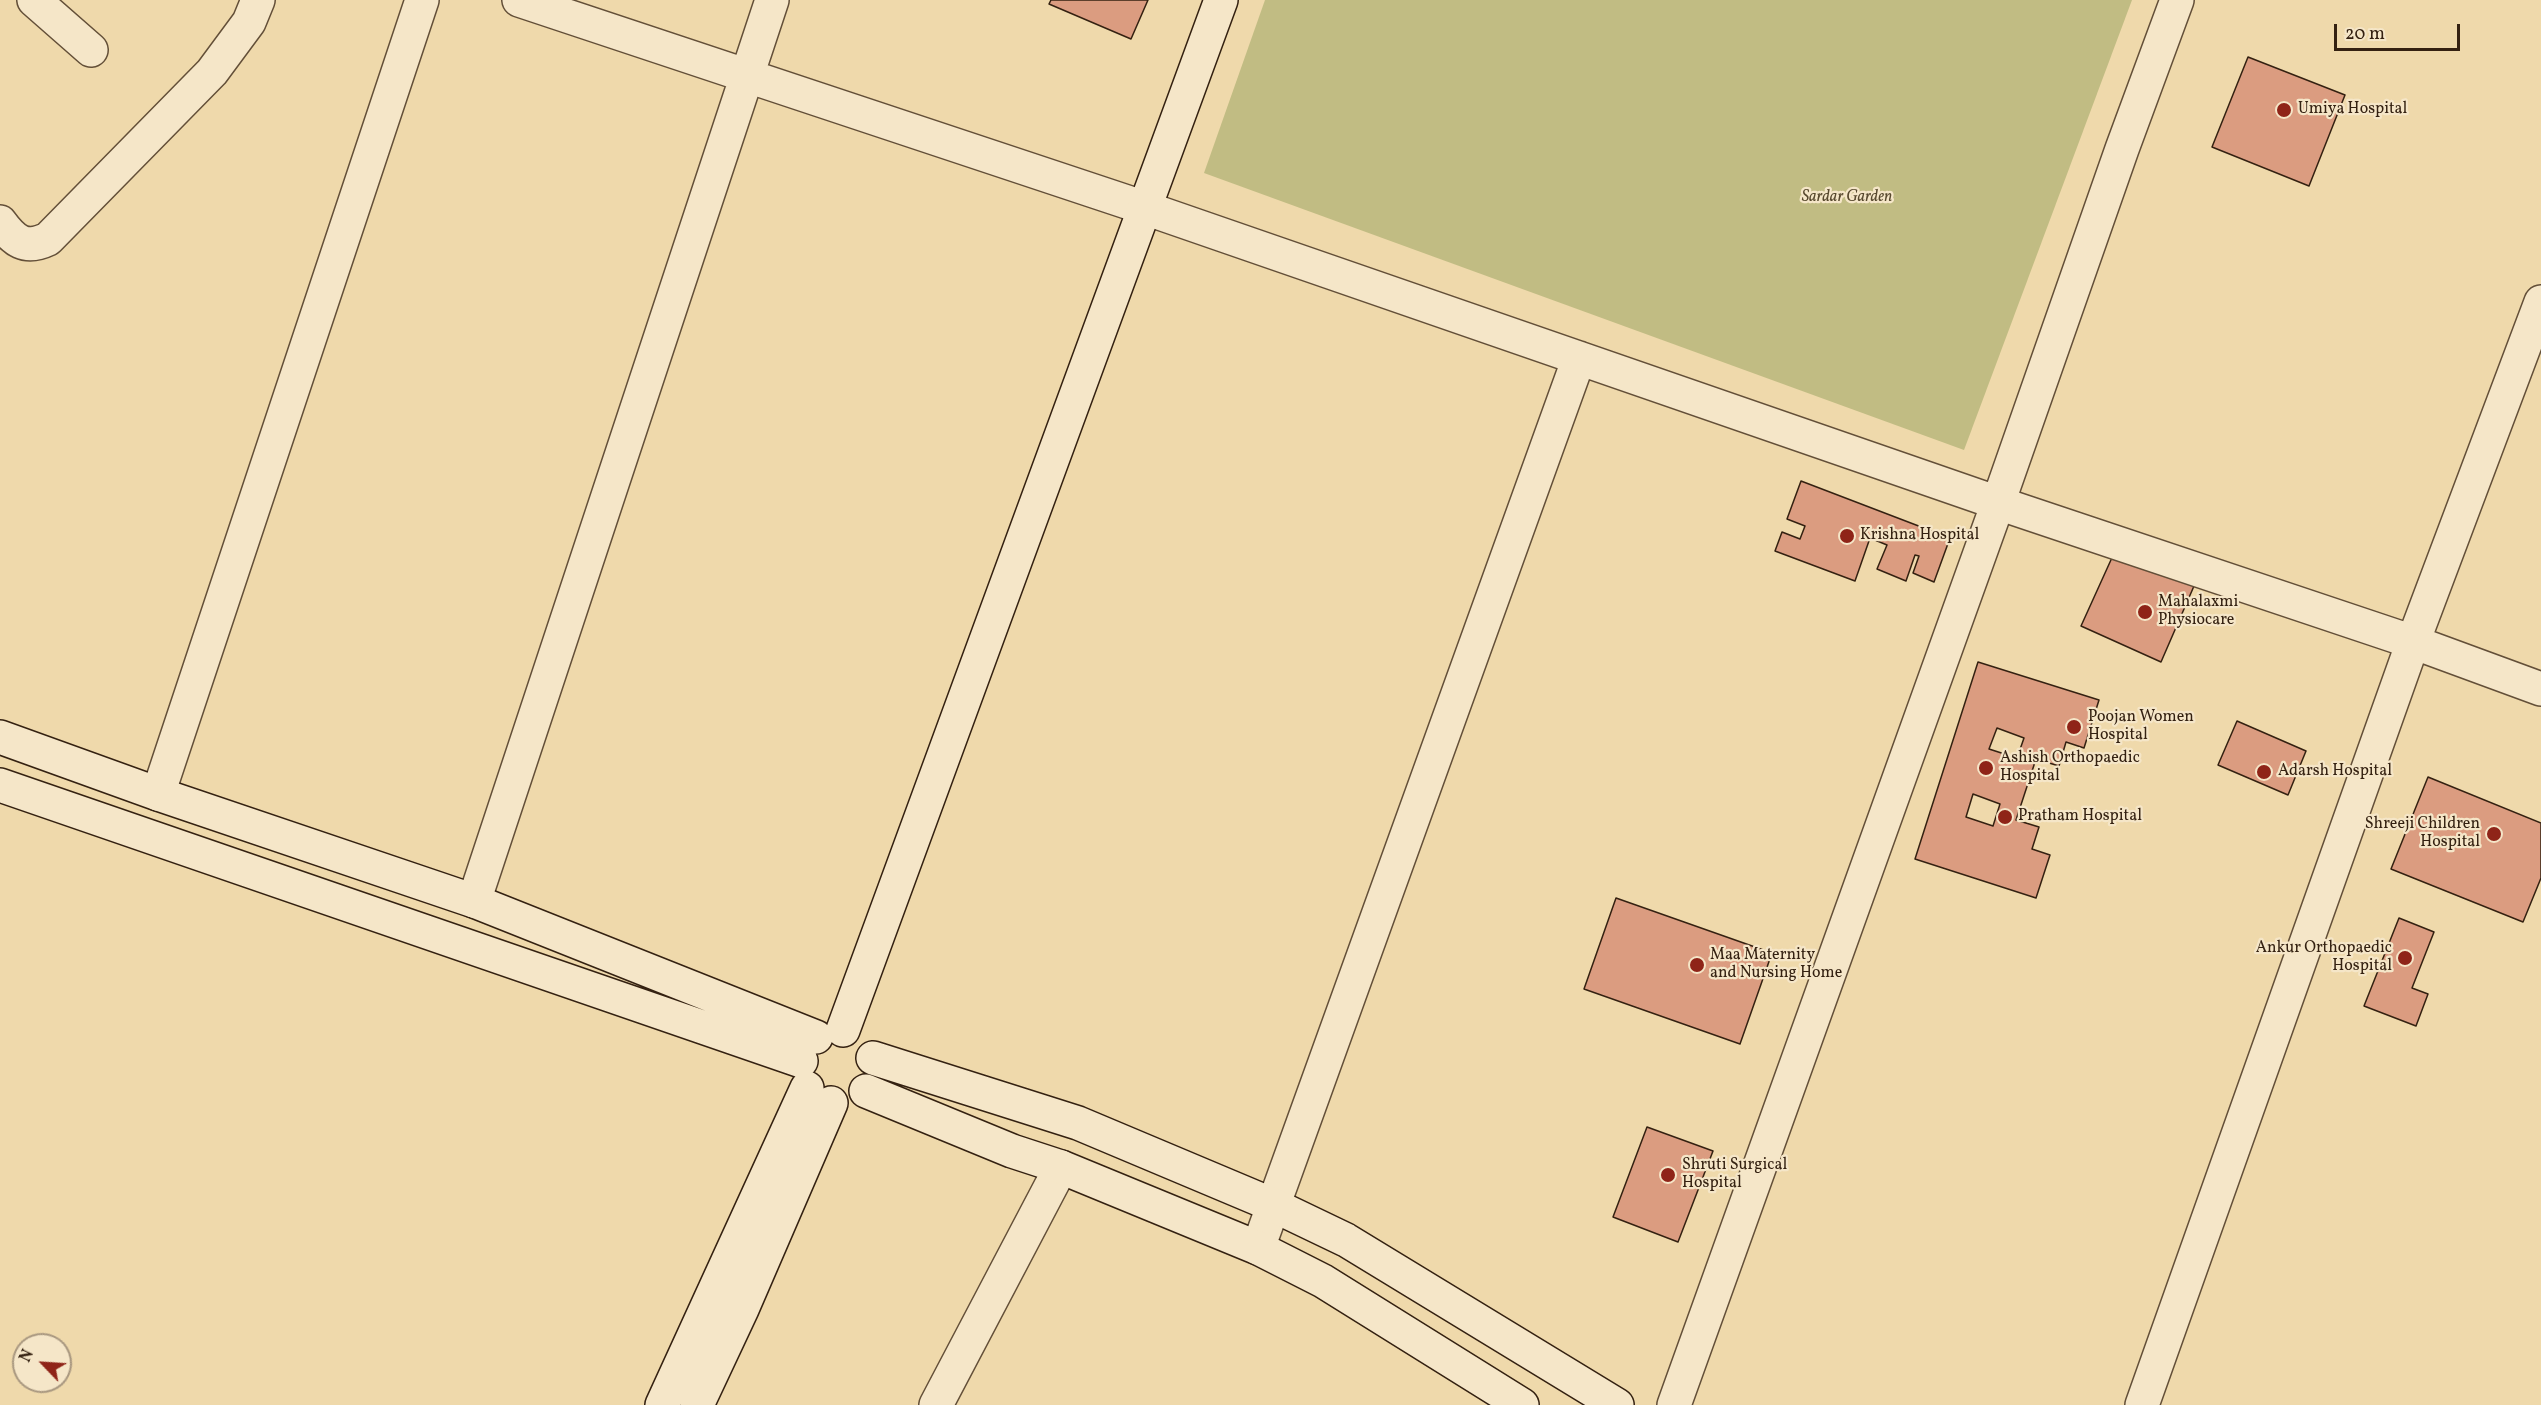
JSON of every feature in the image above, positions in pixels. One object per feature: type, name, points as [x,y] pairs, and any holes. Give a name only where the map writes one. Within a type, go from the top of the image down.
[{"type":"street","points":[[34,0],[91,50]]},
{"type":"street","points":[[0,222],[22,243],[36,245],[48,239],[212,72],[249,22],[258,0]]},
{"type":"street","points":[[158,794],[422,0]]},
{"type":"street","points":[[519,0],[1145,208],[1998,502],[2413,642],[2541,689]]},
{"type":"street","points":[[474,901],[772,0]]},
{"type":"street","points":[[697,1405],[742,1309],[820,1064],[1145,208],[1221,0]]},
{"type":"street","points":[[1674,1405],[2177,0]]},
{"type":"street","points":[[2142,1405],[2413,642],[2541,302]]},
{"type":"street","points":[[1258,1248],[1579,358]]},
{"type":"street","points":[[0,737],[158,794],[474,901],[820,1064],[845,1103],[866,1091],[873,1073],[873,1058],[862,1041],[820,1064],[662,1405]]},
{"type":"street","points":[[0,784],[820,1064]]},
{"type":"street","points":[[873,1058],[1078,1123],[1273,1205],[1346,1240],[1617,1405]]},
{"type":"street","points":[[866,1091],[1012,1151],[1061,1167],[1258,1248],[1323,1281],[1522,1405]]},
{"type":"street","points":[[936,1405],[1061,1167]]},
{"type":"green space","name":"Sardar Garden","points":[[1265,0],[2132,0],[1964,450],[1204,173]]},
{"type":"building","points":[[1051,0],[1148,0],[1131,39],[1049,4]]},
{"type":"building","points":[[2248,57],[2345,95],[2309,186],[2212,147]]},
{"type":"building","points":[[1801,481],[1950,538],[1934,582],[1913,573],[1919,556],[1915,555],[1906,581],[1877,569],[1887,545],[1870,538],[1855,581],[1775,551],[1782,532],[1800,539],[1805,526],[1787,519]]},
{"type":"building","points":[[2115,551],[2194,586],[2161,662],[2081,626]]},
{"type":"building","points":[[1978,662],[2099,700],[2084,748],[2066,742],[2059,766],[2036,759],[2016,820],[2039,827],[2032,849],[2050,855],[2036,898],[1915,859]],"holes":[[[1997,728],[2024,738],[2017,758],[1989,749]],[[1973,794],[2000,804],[1993,826],[1966,817]]]},
{"type":"building","points":[[2237,721],[2306,751],[2288,795],[2218,765]]},
{"type":"building","points":[[2428,777],[2541,823],[2541,878],[2523,922],[2391,869]]},
{"type":"building","points":[[1616,898],[1772,953],[1740,1044],[1584,989]]},
{"type":"building","points":[[2399,918],[2434,932],[2412,988],[2428,994],[2416,1026],[2364,1006]]},
{"type":"building","points":[[1647,1127],[1713,1151],[1678,1242],[1613,1217]]},
{"type":"place","name":"Umiya Hospital","points":[[2284,110]]},
{"type":"place","name":"Krishna Hospital","points":[[1847,536]]},
{"type":"place","name":"Mahalaxmi Physiocare","points":[[2145,612]]},
{"type":"place","name":"Poojan Women Hospital","points":[[2074,727]]},
{"type":"place","name":"Ashish Orthopaedic Hospital","points":[[1986,768]]},
{"type":"place","name":"Adarsh Hospital","points":[[2264,772]]},
{"type":"place","name":"Pratham Hospital","points":[[2005,817]]},
{"type":"place","name":"Shreeji Children Hospital","points":[[2494,834]]},
{"type":"place","name":"Ankur Orthopaedic Hospital","points":[[2405,958]]},
{"type":"place","name":"Maa Maternity and Nursing Home","points":[[1697,965]]},
{"type":"place","name":"Shruti Surgical Hospital","points":[[1668,1175]]}]
